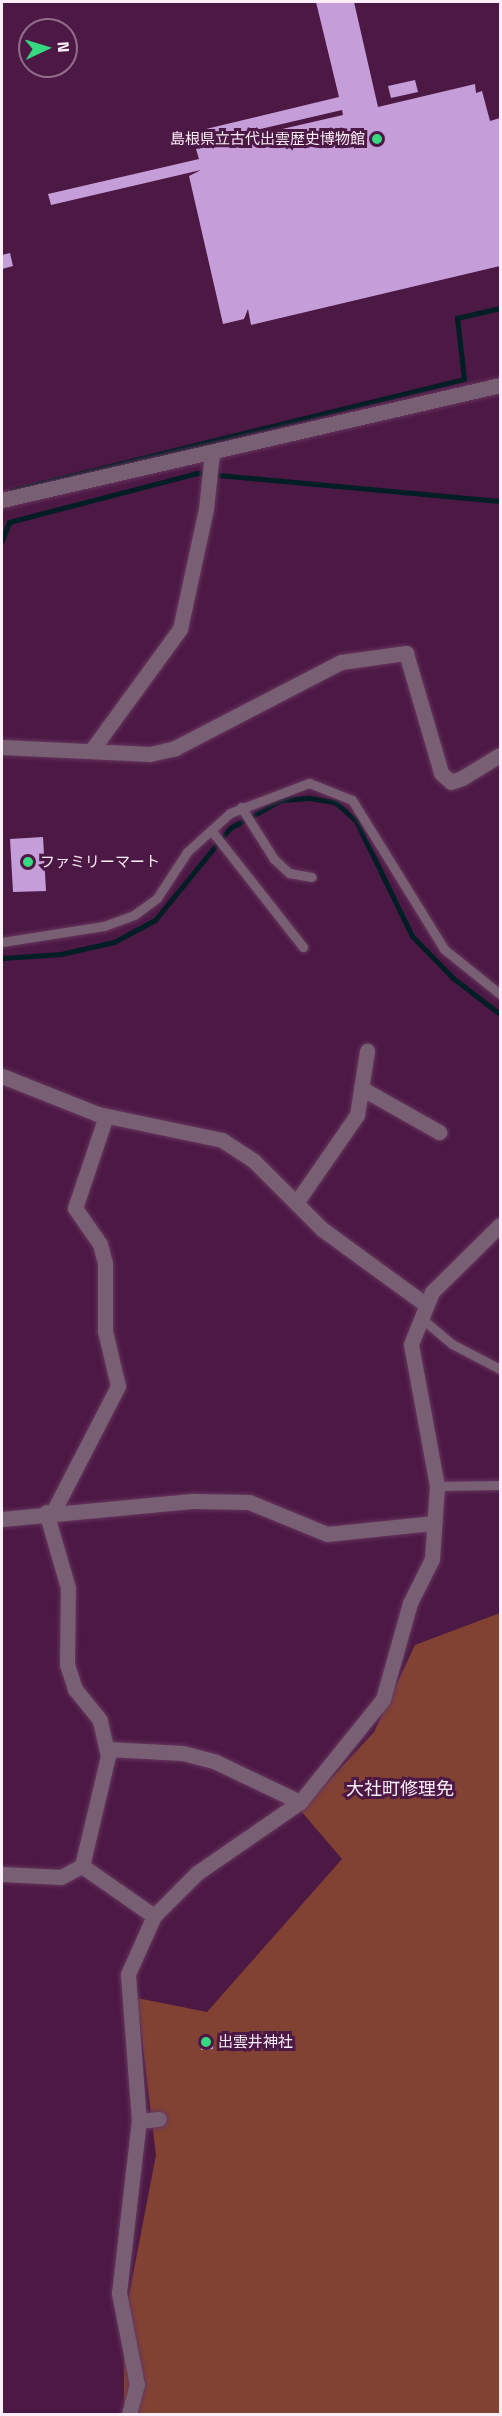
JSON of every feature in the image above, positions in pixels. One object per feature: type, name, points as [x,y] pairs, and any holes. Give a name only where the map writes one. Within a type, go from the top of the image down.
[{"type":"street","points":[[2,500],[501,385]]},
{"type":"street","points":[[91,751],[180,629],[206,509],[212,453]]},
{"type":"street","points":[[2,747],[150,754],[175,748],[341,662],[406,653],[441,773],[451,782],[501,755]]},
{"type":"street","points":[[296,1203],[357,1115],[367,1051]]},
{"type":"street","points":[[2,1076],[106,1116],[222,1140],[254,1161],[322,1229],[422,1311]]},
{"type":"street","points":[[361,1089],[439,1132]]},
{"type":"street","points":[[2,1874],[61,1877],[82,1866],[108,1749],[100,1720],[75,1689],[67,1665],[68,1588],[50,1512],[90,1431],[114,1404],[118,1386],[104,1322],[105,1263],[100,1244],[75,1208],[106,1116]]},
{"type":"street","points":[[129,2415],[137,2385],[119,2293],[139,2121],[128,1974],[154,1916],[197,1873],[300,1802],[382,1699],[410,1604],[432,1559],[437,1486],[411,1344],[422,1311],[461,1260],[501,1225]]},
{"type":"street","points":[[2,1519],[50,1512],[249,1502],[327,1534],[434,1523]]},
{"type":"street","points":[[108,1749],[194,1756],[300,1802]]},
{"type":"street","points":[[82,1866],[154,1916]]},
{"type":"street","points":[[139,2121],[159,2119]]},
{"type":"lane","points":[[2,942],[104,926],[134,915],[157,898],[187,852],[241,807],[309,783],[352,800],[444,949],[501,994]]},
{"type":"lane","points":[[241,807],[274,859],[289,873],[312,877]]},
{"type":"lane","points":[[211,830],[303,947]]},
{"type":"lane","points":[[422,1311],[452,1344],[501,1369]]},
{"type":"lane","points":[[437,1486],[501,1485]]},
{"type":"shaded area","points":[[500,1613],[500,2414],[124,2414],[124,2321],[156,2155],[137,1998],[207,2012],[342,1859],[301,1811],[374,1732],[415,1645]]},
{"type":"building","points":[[316,2],[354,2],[378,107],[475,84],[476,93],[482,91],[490,121],[500,118],[500,266],[251,325],[248,309],[244,319],[223,324],[189,176],[201,170],[51,205],[48,194],[199,159],[196,149],[343,115],[342,110],[209,141],[206,129],[339,97]]},
{"type":"building","points":[[415,80],[418,92],[391,98],[388,86]]},
{"type":"building","points":[[10,253],[13,266],[2,269],[2,255]]},
{"type":"building","points":[[43,837],[46,891],[13,892],[10,839]]},
{"type":"building","points":[[212,2036],[213,2049],[201,2050],[201,2037]]},
{"type":"waterway","points":[[12,490],[464,379],[457,318],[500,308]]},
{"type":"waterway","points":[[2,541],[9,522],[197,473],[500,501]]},
{"type":"waterway","points":[[2,958],[61,954],[114,942],[155,920],[230,828],[281,800],[309,798],[335,802],[356,821],[412,936],[453,978],[500,1014]]},
{"type":"place","name":"島根県立古代出雲歴史博物館","points":[[377,139]]},
{"type":"place","name":"ファミリーマート","points":[[28,862]]},
{"type":"place","name":"出雲井神社","points":[[206,2042]]},
{"type":"district","name":"大社町修理免","points":[[400,1789]]}]
